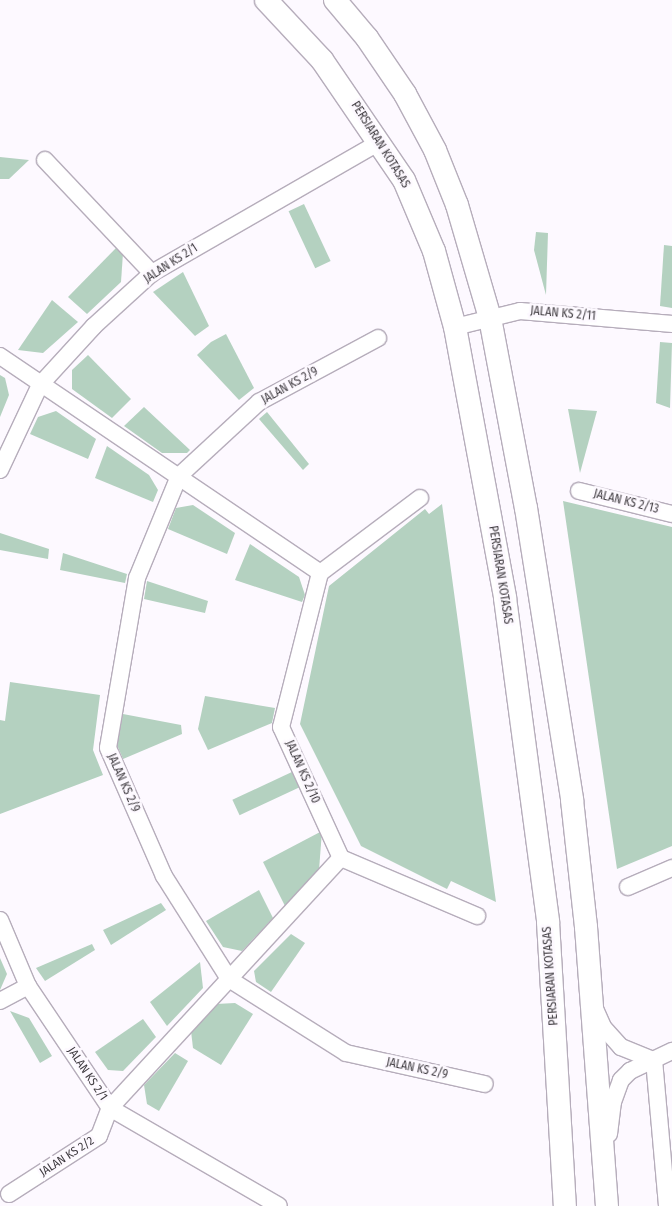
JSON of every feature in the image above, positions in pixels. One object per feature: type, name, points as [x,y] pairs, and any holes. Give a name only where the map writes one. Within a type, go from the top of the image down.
[{"type":"main road","name":"PERSIARAN KOTASAS","points":[[266,0],[322,60],[380,142],[420,215],[434,251],[455,327],[494,530],[548,922],[561,1200]]},
{"type":"main road","points":[[335,0],[366,38],[405,94],[435,150],[457,205],[490,318],[526,508],[569,781],[592,1002],[607,1206]]},
{"type":"street","name":"JALAN KS 2/1","points":[[0,470],[40,385],[94,326],[152,273],[380,142]]},
{"type":"street","points":[[45,160],[152,273]]},
{"type":"street","name":"JALAN KS 2/11","points":[[455,327],[520,311],[672,324]]},
{"type":"street","name":"JALAN KS 2/9","points":[[378,338],[259,402],[179,476],[137,578],[108,748],[164,876],[229,979],[346,1053],[485,1084]]},
{"type":"street","points":[[0,356],[40,385],[179,476],[320,573],[420,498]]},
{"type":"street","name":"JALAN KS 2/13","points":[[579,491],[672,514]]},
{"type":"street","name":"JALAN KS 2/10","points":[[320,573],[281,726],[340,858]]},
{"type":"street","points":[[110,1108],[340,858],[477,916]]},
{"type":"street","points":[[628,887],[672,868]]},
{"type":"street","name":"JALAN KS 2/1","points":[[0,920],[28,986],[110,1108],[279,1206]]},
{"type":"street","points":[[0,1001],[28,986]]},
{"type":"street","points":[[592,1002],[613,1041],[628,1052],[654,1060]]},
{"type":"street","points":[[604,1164],[613,1102],[621,1080],[630,1071],[672,1051]]},
{"type":"street","points":[[654,1060],[667,1206]]},
{"type":"street","name":"JALAN KS 2/2","points":[[9,1194],[99,1136],[110,1108]]},
{"type":"green space","points":[[0,157],[29,160],[9,179],[0,179]]},
{"type":"green space","points":[[304,204],[331,261],[315,268],[289,211]]},
{"type":"green space","points":[[536,232],[548,233],[546,295],[534,250]]},
{"type":"green space","points":[[664,245],[672,246],[672,308],[660,306]]},
{"type":"green space","points":[[117,247],[123,253],[121,282],[87,314],[68,297]]},
{"type":"green space","points":[[183,272],[209,326],[195,336],[153,292]]},
{"type":"green space","points":[[52,300],[78,322],[43,353],[18,350]]},
{"type":"green space","points":[[226,334],[254,388],[239,400],[197,355],[211,342]]},
{"type":"green space","points":[[660,342],[672,343],[670,408],[656,403]]},
{"type":"green space","points":[[88,355],[131,399],[112,418],[72,389],[72,370]]},
{"type":"green space","points":[[0,375],[5,378],[9,395],[0,417]]},
{"type":"green space","points":[[144,407],[190,450],[187,453],[162,453],[124,426]]},
{"type":"green space","points":[[568,409],[597,411],[580,473]]},
{"type":"green space","points":[[56,411],[96,439],[88,459],[30,434],[38,417]]},
{"type":"green space","points":[[267,412],[309,464],[303,470],[259,419]]},
{"type":"green space","points":[[107,446],[149,475],[158,490],[153,502],[95,478]]},
{"type":"green space","points":[[563,501],[672,527],[672,846],[617,869]]},
{"type":"green space","points":[[442,504],[496,902],[451,881],[447,889],[361,846],[300,724],[329,586],[425,509],[429,514]]},
{"type":"green space","points":[[193,505],[235,533],[227,554],[168,529],[176,508]]},
{"type":"green space","points":[[0,533],[49,549],[48,559],[0,550]]},
{"type":"green space","points":[[250,544],[299,577],[305,595],[302,602],[235,580]]},
{"type":"green space","points":[[63,553],[127,574],[125,583],[60,570]]},
{"type":"green space","points":[[147,581],[208,601],[205,613],[144,599]]},
{"type":"green space","points":[[10,682],[100,695],[93,750],[103,775],[0,814],[0,720],[5,721]]},
{"type":"green space","points":[[205,696],[275,708],[272,723],[208,750],[198,729]]},
{"type":"green space","points":[[123,714],[181,725],[182,734],[123,759],[117,745]]},
{"type":"green space","points":[[294,771],[301,786],[240,815],[232,800]]},
{"type":"green space","points":[[322,831],[319,870],[285,906],[263,862]]},
{"type":"green space","points":[[259,890],[273,918],[242,951],[223,947],[206,921]]},
{"type":"green space","points":[[161,903],[166,910],[111,945],[103,930]]},
{"type":"green space","points":[[291,934],[305,943],[271,992],[256,982],[254,971]]},
{"type":"green space","points":[[92,944],[95,950],[45,981],[36,968]]},
{"type":"green space","points":[[0,958],[7,974],[0,990]]},
{"type":"green space","points":[[200,962],[203,988],[167,1026],[150,1002]]},
{"type":"green space","points":[[235,1003],[253,1014],[221,1065],[193,1048],[191,1031],[216,1004]]},
{"type":"green space","points":[[10,1011],[29,1018],[52,1056],[40,1063]]},
{"type":"green space","points":[[143,1019],[156,1037],[123,1071],[108,1070],[95,1052]]},
{"type":"green space","points":[[175,1053],[188,1061],[159,1111],[147,1104],[144,1085]]}]
